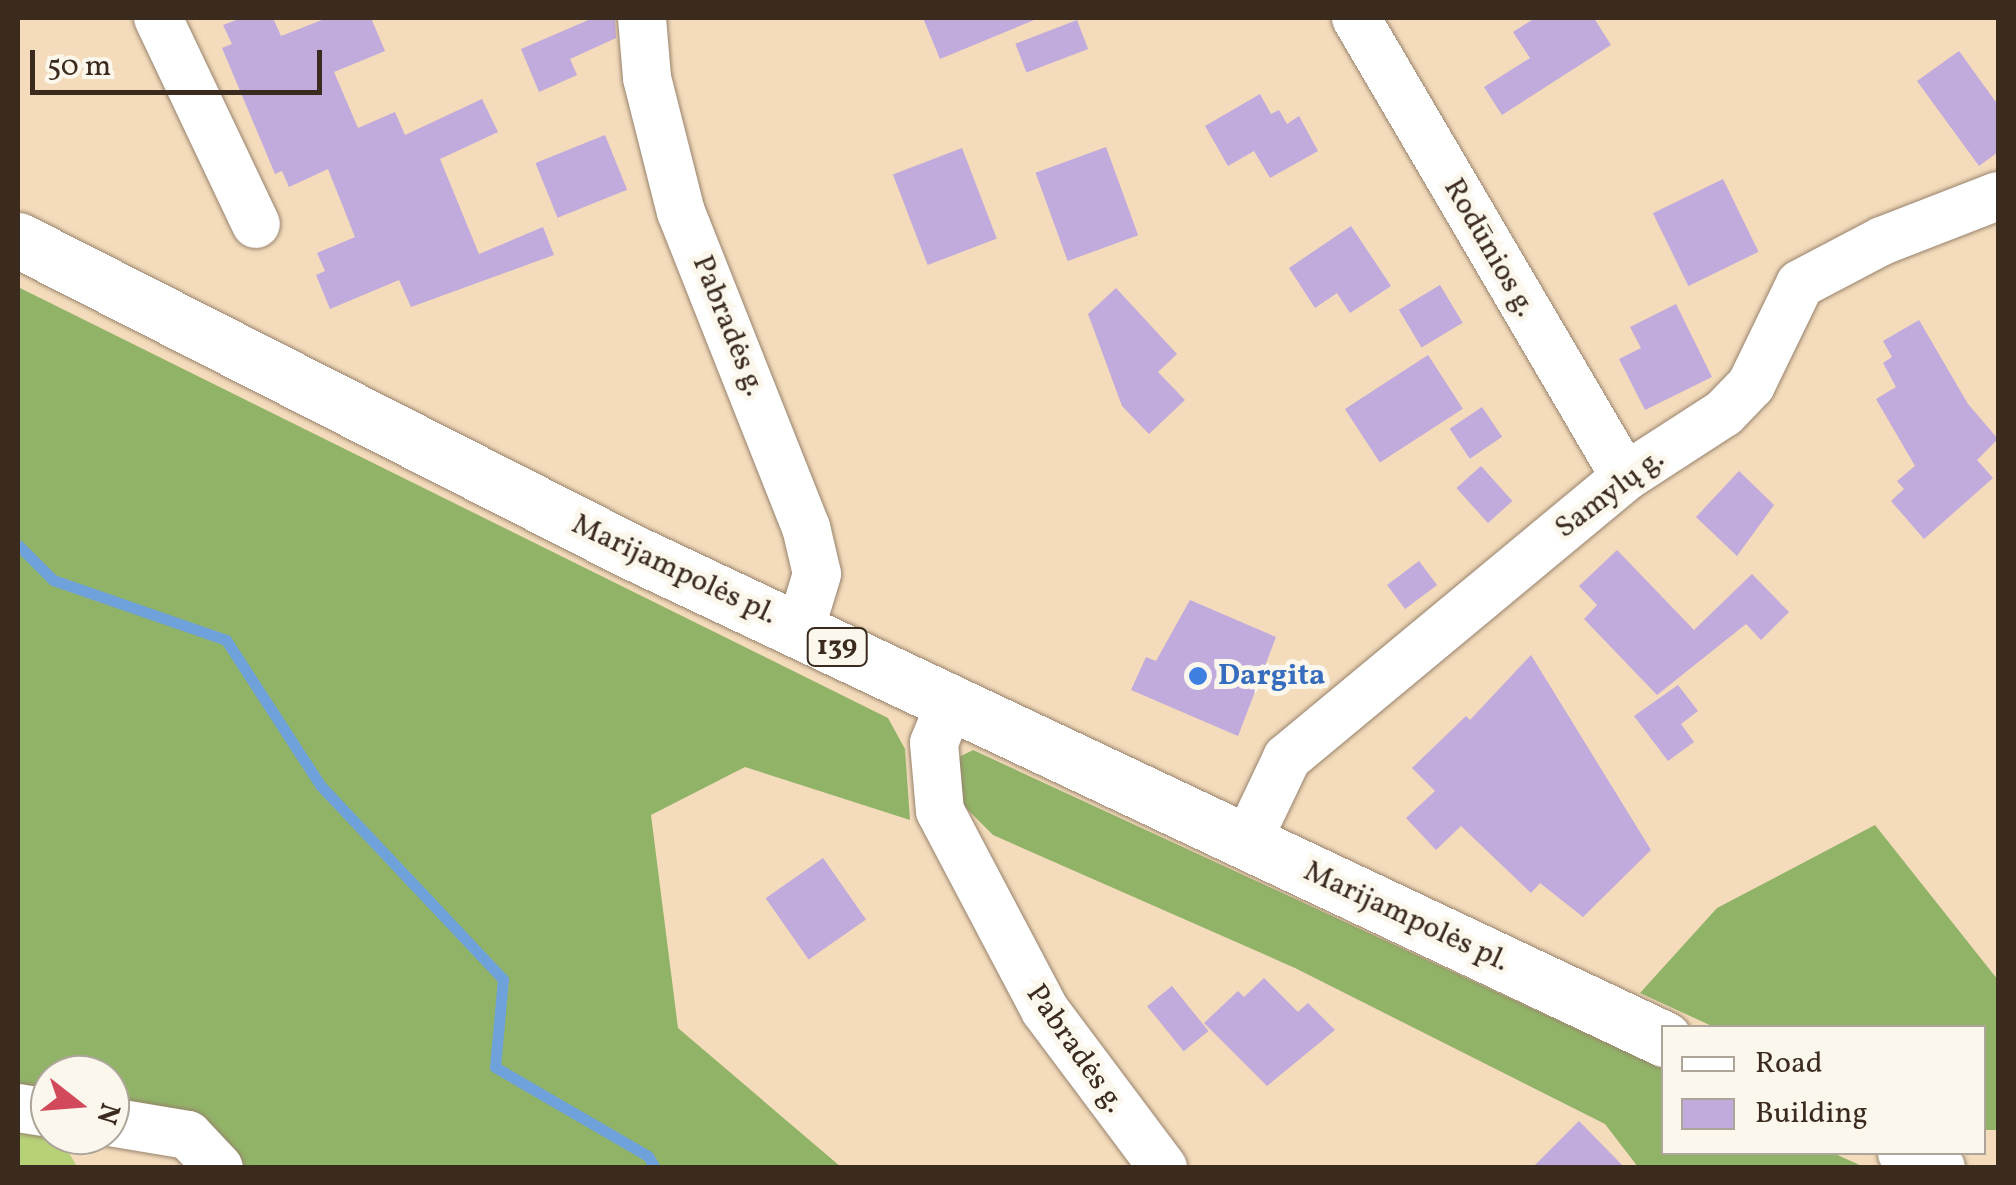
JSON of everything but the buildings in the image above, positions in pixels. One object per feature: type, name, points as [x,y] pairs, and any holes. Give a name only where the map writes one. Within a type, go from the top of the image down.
[{"type":"main road","name":"Marijampolės pl.","points":[[18,240],[352,414],[1661,1037]]},
{"type":"main road","points":[[1911,1155],[1936,1168]]},
{"type":"street","points":[[158,18],[256,224]]},
{"type":"street","name":"Pabradės g.","points":[[642,18],[647,78],[681,212],[806,526],[817,574],[800,630]]},
{"type":"street","name":"Rodūnios g.","points":[[1356,18],[1626,477]]},
{"type":"street","name":"Samylų g.","points":[[1247,842],[1288,758],[1626,477],[1724,413],[1751,385],[1800,284],[1882,240],[1998,196]]},
{"type":"street","name":"Pabradės g.","points":[[951,701],[932,769],[940,812],[1044,1010],[1163,1168]]},
{"type":"street","points":[[130,1125],[188,1135],[219,1168]]},
{"type":"green space","points":[[18,287],[888,718],[905,749],[910,820],[745,767],[651,815],[678,1028],[841,1167],[245,1167],[207,1126],[130,1111],[130,1055],[30,1055],[30,1092],[18,1090]]},
{"type":"green space","points":[[973,750],[1661,1068],[1661,1155],[1837,1155],[1864,1167],[1638,1167],[1605,1124],[1295,968],[993,835],[961,803],[951,761]]},
{"type":"green space","points":[[1875,825],[1998,980],[1998,1130],[1986,1130],[1986,1025],[1710,1025],[1640,993],[1717,908]]},
{"type":"green space","points":[[18,1118],[30,1123],[30,1155],[70,1155],[77,1167],[18,1167]]},
{"type":"waterway","points":[[18,545],[53,580],[226,640],[320,785],[503,979],[495,1067],[648,1156],[655,1168]]},
{"type":"place","name":"Dargita","points":[[1198,676]]}]
